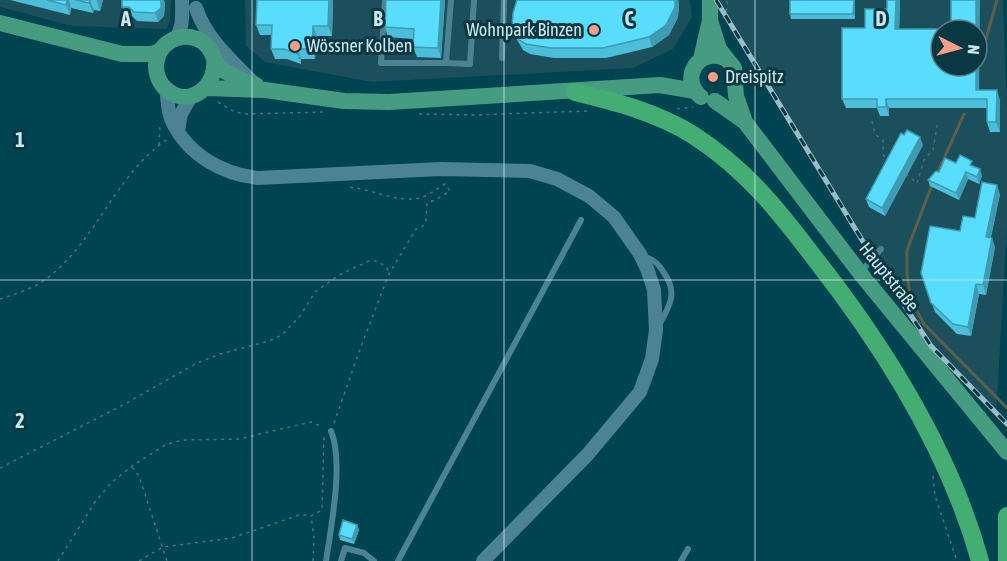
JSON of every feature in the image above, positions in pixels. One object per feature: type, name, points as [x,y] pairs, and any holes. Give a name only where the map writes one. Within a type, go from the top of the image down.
[{"type":"highway","points":[[574,92],[643,110],[692,135],[714,149],[749,178],[776,208],[853,307],[915,408],[954,489],[980,561]]},
{"type":"highway","points":[[1007,516],[1007,561]]},
{"type":"main road","name":"Hauptstraße","points":[[710,0],[710,20],[719,49],[734,68],[735,86],[745,122]]},
{"type":"main road","name":"Hauptstraße","points":[[710,20],[691,81],[695,99],[715,100],[745,122],[860,273],[1007,452]]},
{"type":"main road","points":[[0,23],[122,54],[151,54],[160,51],[175,39],[191,37],[203,42],[220,68],[237,78],[261,87],[344,101],[389,102],[660,85],[710,55],[724,58]]},
{"type":"main road","points":[[160,51],[156,62],[161,82]]},
{"type":"main road","points":[[122,54],[176,94],[204,95],[261,87]]},
{"type":"main road","points":[[204,95],[214,74],[214,58]]},
{"type":"main road","points":[[660,85],[695,99]]},
{"type":"main road","points":[[715,100],[727,96],[735,86]]},
{"type":"street","points":[[175,39],[179,33],[182,0]]},
{"type":"street","points":[[196,4],[197,33],[203,42]]},
{"type":"street","points":[[196,4],[201,22],[209,35],[261,87]]},
{"type":"street","points":[[161,82],[172,122],[189,146],[209,163],[241,177],[440,169],[530,171],[557,179],[589,196],[614,217],[640,254],[654,290],[656,330],[652,359],[640,392],[588,454],[483,561]]},
{"type":"street","points":[[178,130],[181,114],[204,95]]},
{"type":"lane","points":[[385,0],[381,63],[470,63],[474,0]]},
{"type":"lane","points":[[446,63],[451,0]]},
{"type":"lane","points":[[502,58],[504,0]]},
{"type":"lane","points":[[398,561],[581,220]]},
{"type":"lane","points":[[860,273],[881,249]]},
{"type":"lane","points":[[326,561],[336,474],[335,440],[331,431]]},
{"type":"lane","points":[[340,561],[345,548],[364,553],[374,561]]},
{"type":"lane","points":[[681,561],[688,549]]},
{"type":"path","points":[[204,95],[235,112],[245,114],[325,112]]},
{"type":"path","points":[[673,111],[695,99]]},
{"type":"path","points":[[415,114],[472,115],[588,111]]},
{"type":"path","points":[[903,172],[917,183],[924,160],[933,150],[938,120]]},
{"type":"path","points":[[872,121],[875,134],[883,140],[884,154],[889,164]]},
{"type":"path","points":[[0,299],[44,281],[55,272],[93,228],[124,180],[140,161],[159,145],[160,124]]},
{"type":"path","points":[[58,561],[95,502],[111,483],[132,466],[165,445],[182,440],[239,439],[311,422],[331,431],[389,274],[416,229],[421,228],[426,222],[427,203],[450,191],[445,184],[420,198],[392,198],[360,187],[346,187]]},
{"type":"path","points":[[0,468],[123,405],[197,363],[282,335],[300,316],[315,292],[339,275],[369,261],[378,261],[387,268],[389,274]]},
{"type":"path","points":[[139,561],[163,546],[232,538],[299,515],[311,516],[322,510],[324,427]]},
{"type":"path","points":[[132,466],[139,476],[167,561]]},
{"type":"path","points":[[932,470],[935,496],[957,561]]},
{"type":"path","points":[[311,516],[314,537],[313,561]]},
{"type":"shaded area","points":[[0,0],[171,0],[170,21],[166,29],[72,26],[0,7]]},
{"type":"shaded area","points":[[245,0],[690,0],[692,17],[673,49],[633,68],[372,82],[265,62],[246,46]]},
{"type":"shaded area","points":[[716,0],[1003,0],[1007,112],[1007,228],[996,414],[931,346],[873,258]]},
{"type":"building","points":[[47,0],[67,0],[66,5]]},
{"type":"building","points":[[122,0],[161,0],[161,8],[155,13],[134,12],[129,7],[122,7]]},
{"type":"building","points":[[257,0],[329,0],[328,26],[313,26],[312,49],[298,49],[298,54],[284,49],[271,49],[272,25],[256,25]]},
{"type":"building","points":[[386,0],[441,0],[438,48],[413,47],[414,29],[385,27]]},
{"type":"building","name":"Wohnpark Binzen","points":[[517,0],[675,0],[675,7],[666,25],[649,37],[603,48],[551,48],[526,44],[519,40],[512,28]]},
{"type":"building","points":[[790,0],[854,0],[853,14],[790,14]]},
{"type":"building","points":[[887,0],[896,0],[895,29],[929,29],[929,78],[976,78],[976,90],[997,90],[996,122],[987,122],[987,99],[886,99],[886,107],[877,107],[877,99],[842,99],[842,28],[865,28],[865,9],[887,9]]},
{"type":"building","points":[[951,0],[976,0],[976,18],[951,18]]},
{"type":"building","points":[[907,130],[920,137],[882,208],[866,199],[901,133],[904,135]]},
{"type":"building","points":[[960,155],[972,161],[970,165],[980,169],[977,177],[966,172],[956,193],[928,180],[936,171],[939,172],[945,158],[956,163]]},
{"type":"building","points":[[982,182],[997,185],[986,237],[992,238],[983,285],[976,284],[968,327],[953,324],[931,303],[921,273],[930,226],[960,231],[963,216],[975,218]]},
{"type":"building","points":[[343,520],[357,525],[352,539],[339,535]]},
{"type":"waterway","points":[[989,28],[997,0]]},
{"type":"waterway","points":[[937,174],[964,114]]},
{"type":"waterway","points":[[932,185],[907,250],[907,275],[911,300],[924,324],[1007,408]]},
{"type":"railway","points":[[716,0],[873,258],[931,346],[1007,424]]},
{"type":"place","name":"Wohnpark Binzen","points":[[594,30]]},
{"type":"place","name":"Wössner Kolben","points":[[295,46]]},
{"type":"place","name":"Dreispitz","points":[[713,77]]}]
